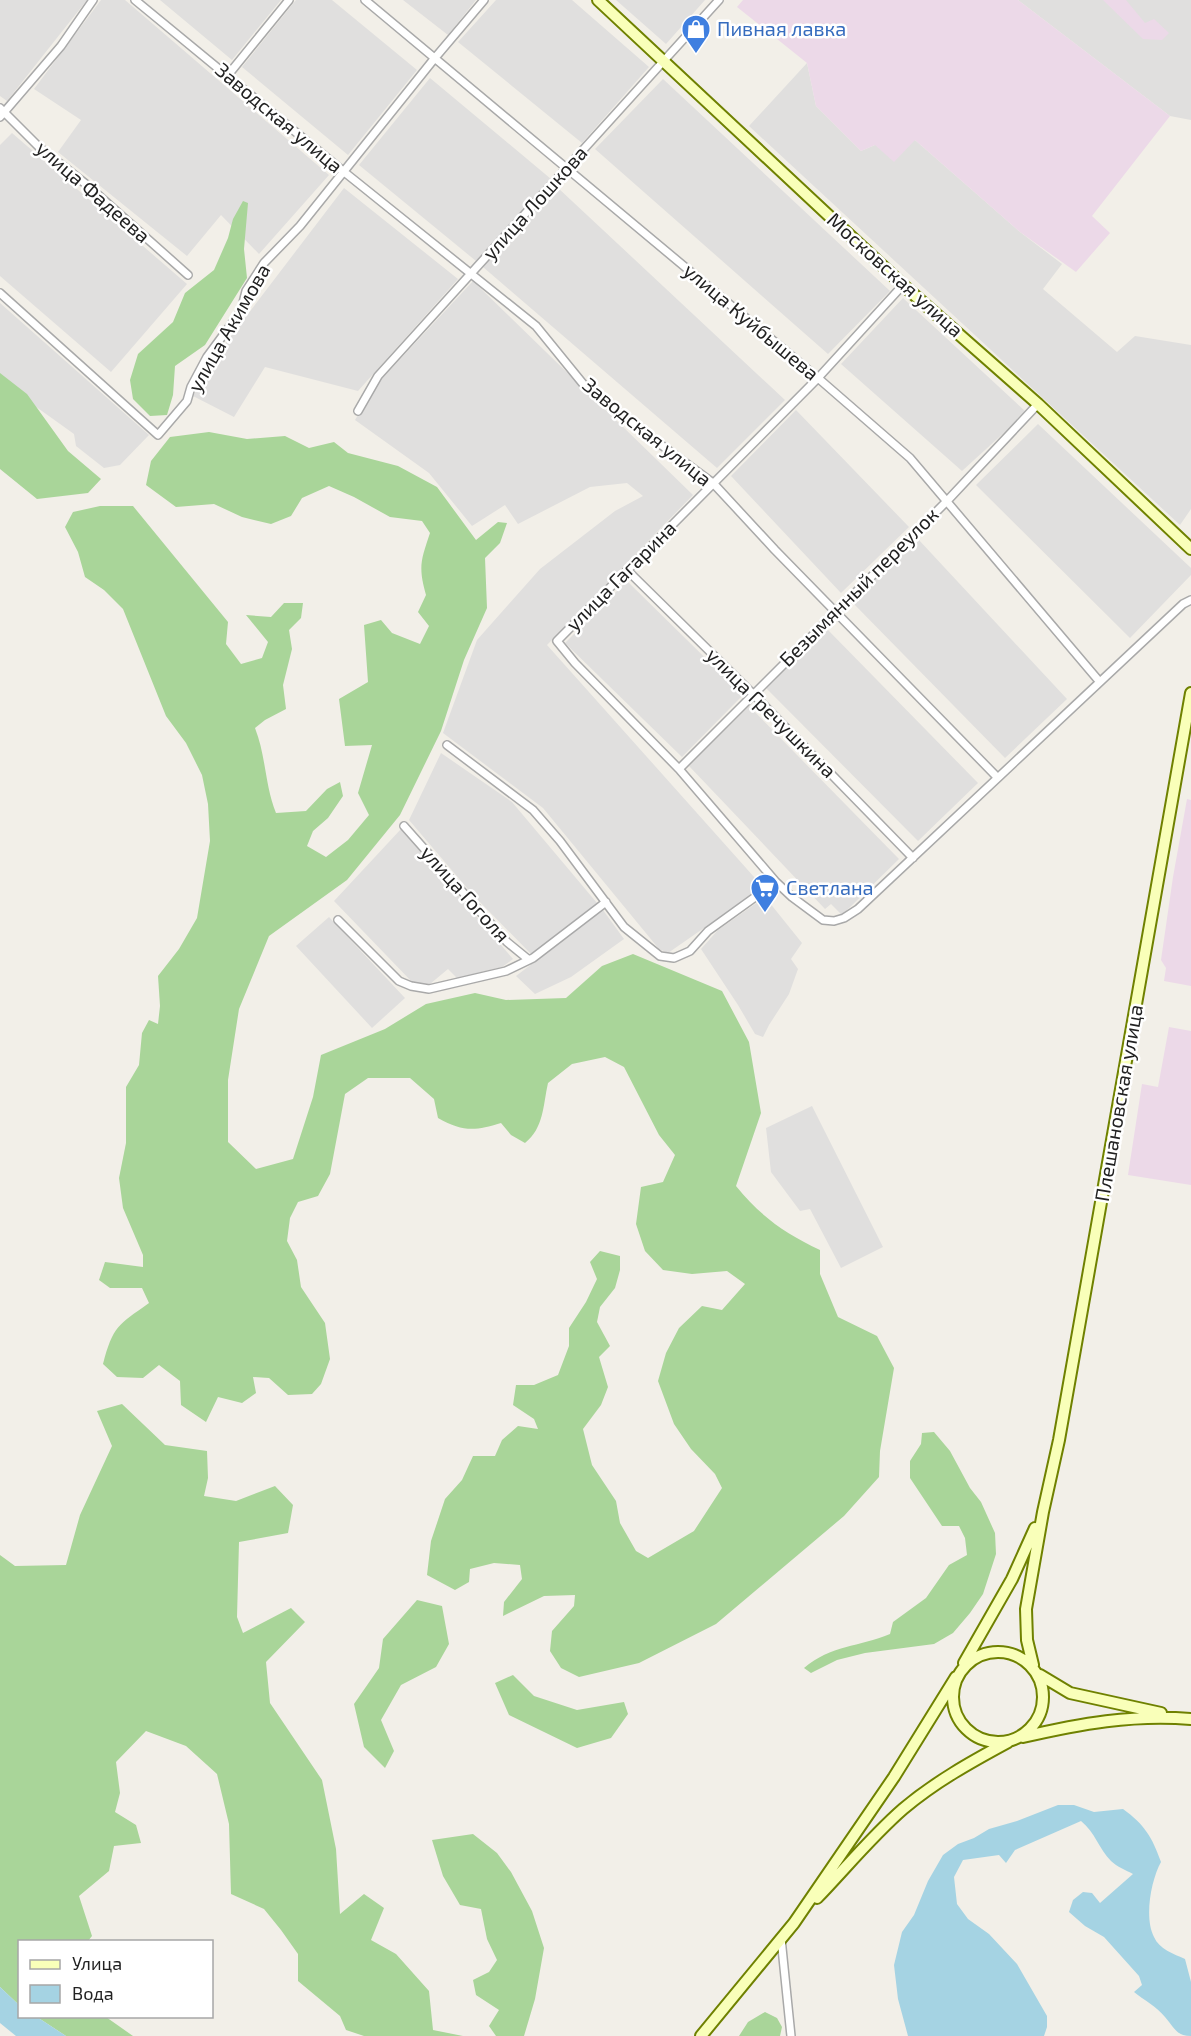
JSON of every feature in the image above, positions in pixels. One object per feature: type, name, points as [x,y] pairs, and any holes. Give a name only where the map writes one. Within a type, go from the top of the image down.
[{"type":"main road","name":"Московская улица","points":[[598,0],[903,285],[1038,404],[1191,549]]},
{"type":"main road","name":"Плешановская улица","points":[[1043,1512],[1062,1428],[1191,693]]},
{"type":"main road","points":[[1043,1512],[1026,1609],[1027,1640],[1033,1665],[1040,1675],[1070,1693],[1189,1719]]},
{"type":"main road","points":[[794,1923],[894,1777],[959,1672],[1012,1578],[1043,1512]]},
{"type":"main road","points":[[1009,1742],[971,1734],[963,1725],[953,1704],[959,1672],[973,1658],[985,1653],[997,1652],[1022,1658],[1033,1665]]},
{"type":"main road","points":[[1020,1737],[1031,1729],[1041,1709],[1043,1697],[1040,1675]]},
{"type":"main road","points":[[701,2036],[794,1923],[902,1810],[929,1788],[964,1765],[1020,1737],[1076,1724],[1115,1719],[1189,1719]]},
{"type":"street","points":[[2,112],[61,46],[93,0]]},
{"type":"street","name":"Заводская улица","points":[[135,0],[536,326],[584,385],[713,483],[834,612],[997,777]]},
{"type":"street","points":[[228,75],[289,0]]},
{"type":"street","name":"улица Куйбышева","points":[[365,0],[818,378],[910,458],[1099,681]]},
{"type":"street","name":"улица Акимова","points":[[0,293],[158,435],[187,401],[191,387],[207,357],[241,311],[246,291],[264,263],[300,226],[484,0]]},
{"type":"street","name":"улица Лошкова","points":[[358,411],[378,376],[719,0]]},
{"type":"street","name":"улица Фадеева","points":[[2,112],[39,147],[87,185],[188,275]]},
{"type":"street","name":"улица Гагарина","points":[[903,285],[818,378],[557,640],[575,663],[678,769],[776,882],[823,920],[834,921],[844,918],[858,909],[913,858]]},
{"type":"street","name":"Безымянный переулок","points":[[678,769],[947,501],[1038,404]]},
{"type":"street","name":"улица Гречушкина","points":[[628,571],[753,694],[913,858]]},
{"type":"street","points":[[913,858],[1099,681],[1183,604],[1191,600]]},
{"type":"street","points":[[447,745],[533,810],[560,841],[624,927],[660,956],[674,958],[690,951],[708,931],[776,882]]},
{"type":"street","name":"улица Гоголя","points":[[404,826],[507,942],[529,960]]},
{"type":"street","points":[[338,920],[399,981],[429,989],[506,971],[529,960],[606,902]]},
{"type":"street","points":[[781,1938],[791,2036]]},
{"type":"shaded area","points":[[0,0],[87,0],[7,101],[0,96]]},
{"type":"shaded area","points":[[101,0],[125,0],[329,175],[259,254],[221,215],[187,256],[58,152],[81,120],[34,89]]},
{"type":"shaded area","points":[[160,0],[281,0],[232,60]]},
{"type":"shaded area","points":[[296,0],[332,0],[417,70],[348,155],[242,67]]},
{"type":"shaded area","points":[[403,0],[476,0],[448,35]]},
{"type":"shaded area","points":[[496,0],[572,0],[649,67],[582,143],[458,42]]},
{"type":"shaded area","points":[[616,0],[705,0],[666,44]]},
{"type":"shaded area","points":[[743,0],[1018,0],[1170,116],[1092,216],[1110,233],[1076,272],[1020,232],[915,140],[894,162],[875,145],[861,151],[816,106],[807,63],[737,7]]},
{"type":"shaded area","points":[[1018,0],[1191,0],[1191,120],[1170,116]]},
{"type":"shaded area","points":[[1103,0],[1126,0],[1145,23],[1154,19],[1169,33],[1162,40],[1143,39]]},
{"type":"shaded area","points":[[807,63],[816,106],[861,151],[875,145],[915,140],[1020,232],[1062,264],[1043,289],[1117,352],[1135,336],[1191,345],[1191,509],[1180,525],[749,126]]},
{"type":"shaded area","points":[[430,78],[551,179],[476,261],[359,165]]},
{"type":"shaded area","points":[[663,79],[890,291],[828,354],[595,149]]},
{"type":"shaded area","points":[[12,133],[187,284],[111,372],[0,276],[0,145]]},
{"type":"shaded area","points":[[557,187],[785,400],[717,468],[483,267]]},
{"type":"shaded area","points":[[344,188],[458,279],[358,391],[265,367],[234,417],[193,396],[222,348]]},
{"type":"shaded area","points":[[473,281],[693,495],[547,645],[763,887],[668,953],[659,949],[543,808],[443,733],[477,640],[540,569],[615,511],[643,496],[627,483],[590,487],[518,524],[505,505],[472,526],[429,473],[355,420],[376,385]]},
{"type":"shaded area","points":[[903,298],[1025,411],[962,471],[841,364]]},
{"type":"shaded area","points":[[0,303],[149,435],[120,465],[104,468],[76,446],[74,434],[0,381]]},
{"type":"shaded area","points":[[796,410],[909,527],[841,593],[731,476]]},
{"type":"shaded area","points":[[1038,424],[1191,568],[1191,575],[1130,638],[976,485]]},
{"type":"shaded area","points":[[918,539],[1067,699],[1005,758],[852,602]]},
{"type":"shaded area","points":[[627,581],[743,695],[682,757],[565,643]]},
{"type":"shaded area","points":[[827,629],[978,783],[918,841],[766,688]]},
{"type":"shaded area","points":[[749,706],[899,859],[842,915],[831,904],[825,909],[689,766]]},
{"type":"shaded area","points":[[441,753],[512,802],[597,903],[531,954],[473,895],[409,820]]},
{"type":"shaded area","points":[[1187,799],[1191,800],[1191,986],[1164,981],[1166,968],[1161,960]]},
{"type":"shaded area","points":[[401,829],[513,959],[502,967],[457,978],[448,969],[430,984],[413,983],[334,901]]},
{"type":"shaded area","points":[[765,897],[802,943],[791,959],[798,969],[789,994],[763,1037],[755,1034],[701,949],[718,930]]},
{"type":"shaded area","points":[[603,910],[624,939],[571,977],[535,994],[516,976]]},
{"type":"shaded area","points":[[329,917],[405,998],[372,1028],[296,946]]},
{"type":"shaded area","points":[[1169,1027],[1191,1031],[1191,1185],[1128,1175],[1142,1084],[1158,1087]]},
{"type":"shaded area","points":[[812,1106],[883,1247],[841,1268],[810,1209],[800,1211],[771,1172],[766,1128]]},
{"type":"green space","points":[[243,201],[248,203],[244,249],[247,278],[205,345],[175,366],[173,395],[167,415],[150,416],[133,399],[130,380],[138,354],[173,322],[185,293],[214,270],[228,238],[233,219]]},
{"type":"green space","points":[[0,373],[27,394],[68,451],[101,479],[88,493],[37,499],[0,469]]},
{"type":"green space","points":[[209,432],[247,439],[285,436],[309,448],[334,442],[348,453],[398,466],[437,487],[476,540],[498,522],[507,523],[500,543],[485,558],[487,608],[464,660],[441,731],[400,815],[347,880],[269,936],[239,1009],[228,1080],[228,1142],[256,1169],[293,1159],[313,1097],[321,1055],[385,1029],[426,1004],[475,993],[506,1000],[566,998],[602,966],[633,954],[722,991],[749,1042],[761,1113],[736,1186],[774,1223],[820,1250],[820,1274],[838,1317],[877,1336],[894,1368],[880,1451],[879,1477],[844,1516],[716,1624],[639,1663],[579,1677],[561,1668],[550,1651],[552,1631],[574,1606],[575,1595],[544,1596],[503,1616],[504,1602],[522,1579],[520,1565],[494,1563],[470,1569],[469,1582],[455,1590],[427,1575],[431,1541],[445,1499],[462,1480],[473,1456],[495,1456],[502,1440],[518,1426],[538,1429],[534,1419],[513,1405],[516,1385],[534,1385],[558,1375],[569,1346],[569,1328],[586,1302],[597,1279],[590,1262],[600,1251],[620,1256],[620,1270],[615,1288],[600,1307],[597,1322],[610,1346],[599,1357],[608,1387],[601,1405],[583,1429],[592,1465],[616,1501],[620,1523],[636,1551],[648,1558],[694,1531],[722,1488],[715,1474],[691,1449],[674,1424],[658,1381],[666,1353],[679,1328],[702,1306],[722,1310],[745,1284],[727,1271],[692,1274],[663,1270],[645,1251],[636,1224],[641,1187],[663,1182],[675,1155],[659,1135],[624,1067],[605,1057],[572,1064],[548,1083],[539,1123],[525,1143],[511,1135],[501,1123],[469,1129],[455,1126],[438,1118],[434,1099],[410,1078],[368,1078],[345,1094],[330,1174],[318,1196],[298,1202],[290,1218],[287,1241],[297,1260],[301,1287],[325,1323],[330,1359],[321,1384],[312,1394],[288,1395],[269,1378],[253,1377],[256,1393],[242,1403],[218,1397],[206,1422],[181,1405],[180,1381],[159,1365],[143,1378],[117,1377],[103,1364],[110,1342],[118,1328],[130,1316],[149,1303],[142,1288],[110,1288],[99,1280],[105,1262],[143,1267],[143,1255],[123,1208],[119,1178],[126,1143],[126,1087],[139,1065],[142,1033],[149,1020],[158,1024],[160,1006],[158,976],[179,949],[197,918],[210,841],[208,804],[202,775],[186,743],[166,716],[123,609],[104,590],[85,577],[78,552],[65,527],[73,512],[100,506],[133,506],[228,622],[226,644],[241,664],[262,658],[268,642],[246,615],[271,617],[284,603],[303,603],[301,618],[289,630],[292,649],[283,685],[286,709],[255,728],[276,813],[306,811],[327,789],[340,782],[343,796],[328,818],[313,831],[307,846],[326,857],[348,840],[369,815],[358,793],[372,745],[345,746],[339,699],[368,682],[364,625],[381,620],[392,633],[420,644],[429,626],[418,612],[426,595],[422,564],[430,533],[422,521],[390,517],[329,486],[302,498],[291,516],[271,524],[242,517],[214,504],[176,507],[146,485],[151,461],[170,437]]},
{"type":"green space","points":[[122,1404],[165,1445],[207,1451],[208,1478],[204,1496],[236,1501],[275,1486],[293,1505],[288,1533],[239,1542],[237,1617],[243,1633],[291,1608],[305,1622],[266,1662],[270,1703],[322,1780],[336,1849],[340,1914],[364,1894],[384,1908],[371,1940],[396,1954],[429,1991],[433,2030],[463,2036],[364,2036],[346,2030],[340,2016],[298,1981],[298,1954],[264,1909],[231,1894],[229,1824],[217,1774],[186,1746],[146,1731],[116,1762],[120,1793],[115,1812],[136,1825],[141,1843],[114,1846],[109,1871],[79,1896],[92,1936],[89,1940],[18,1940],[18,2004],[0,1987],[0,1555],[15,1566],[66,1565],[80,1515],[112,1446],[97,1411]]},
{"type":"green space","points":[[934,1432],[950,1451],[970,1488],[981,1502],[995,1533],[996,1554],[983,1594],[953,1633],[934,1644],[865,1653],[837,1660],[811,1673],[804,1668],[824,1655],[890,1634],[893,1622],[926,1598],[949,1565],[967,1555],[965,1538],[959,1526],[942,1526],[910,1478],[910,1461],[921,1444],[922,1433]]},
{"type":"green space","points":[[417,1600],[442,1606],[449,1644],[436,1667],[401,1685],[381,1720],[394,1751],[385,1768],[364,1747],[354,1704],[379,1668],[383,1639]]},
{"type":"green space","points":[[513,1675],[534,1696],[577,1710],[624,1702],[628,1714],[611,1738],[577,1748],[509,1715],[495,1683]]},
{"type":"green space","points":[[473,1834],[497,1853],[511,1872],[532,1911],[544,1948],[535,1999],[524,2036],[496,2036],[489,2026],[499,2010],[476,1995],[473,1980],[489,1972],[497,1960],[487,1939],[481,1909],[460,1905],[443,1876],[432,1840]]},
{"type":"green space","points":[[765,2012],[777,2018],[782,2027],[780,2036],[739,2036],[748,2022]]},
{"type":"green space","points":[[39,2018],[107,2018],[133,2036],[66,2036]]},
{"type":"water","points":[[1058,1805],[1074,1805],[1094,1812],[1123,1809],[1142,1826],[1151,1838],[1161,1862],[1154,1879],[1149,1920],[1159,1945],[1185,1959],[1191,1982],[1191,2036],[1179,2033],[1158,2010],[1134,1992],[1142,1985],[1139,1976],[1104,1937],[1085,1926],[1069,1912],[1073,1900],[1083,1892],[1092,1893],[1100,1903],[1133,1874],[1111,1861],[1081,1821],[1015,1850],[1006,1863],[999,1855],[963,1860],[954,1877],[957,1904],[968,1919],[989,1934],[1017,1964],[1047,2016],[1044,2036],[908,2036],[898,1999],[894,1965],[902,1932],[914,1915],[928,1881],[943,1855],[958,1844],[989,1829]]},
{"type":"water","points":[[0,1987],[18,2004],[18,2018],[39,2018],[66,2036],[16,2036],[0,2023]]},
{"type":"place","name":"Пивная лавка","points":[[696,54]]},
{"type":"place","name":"Светлана","points":[[765,914]]}]
